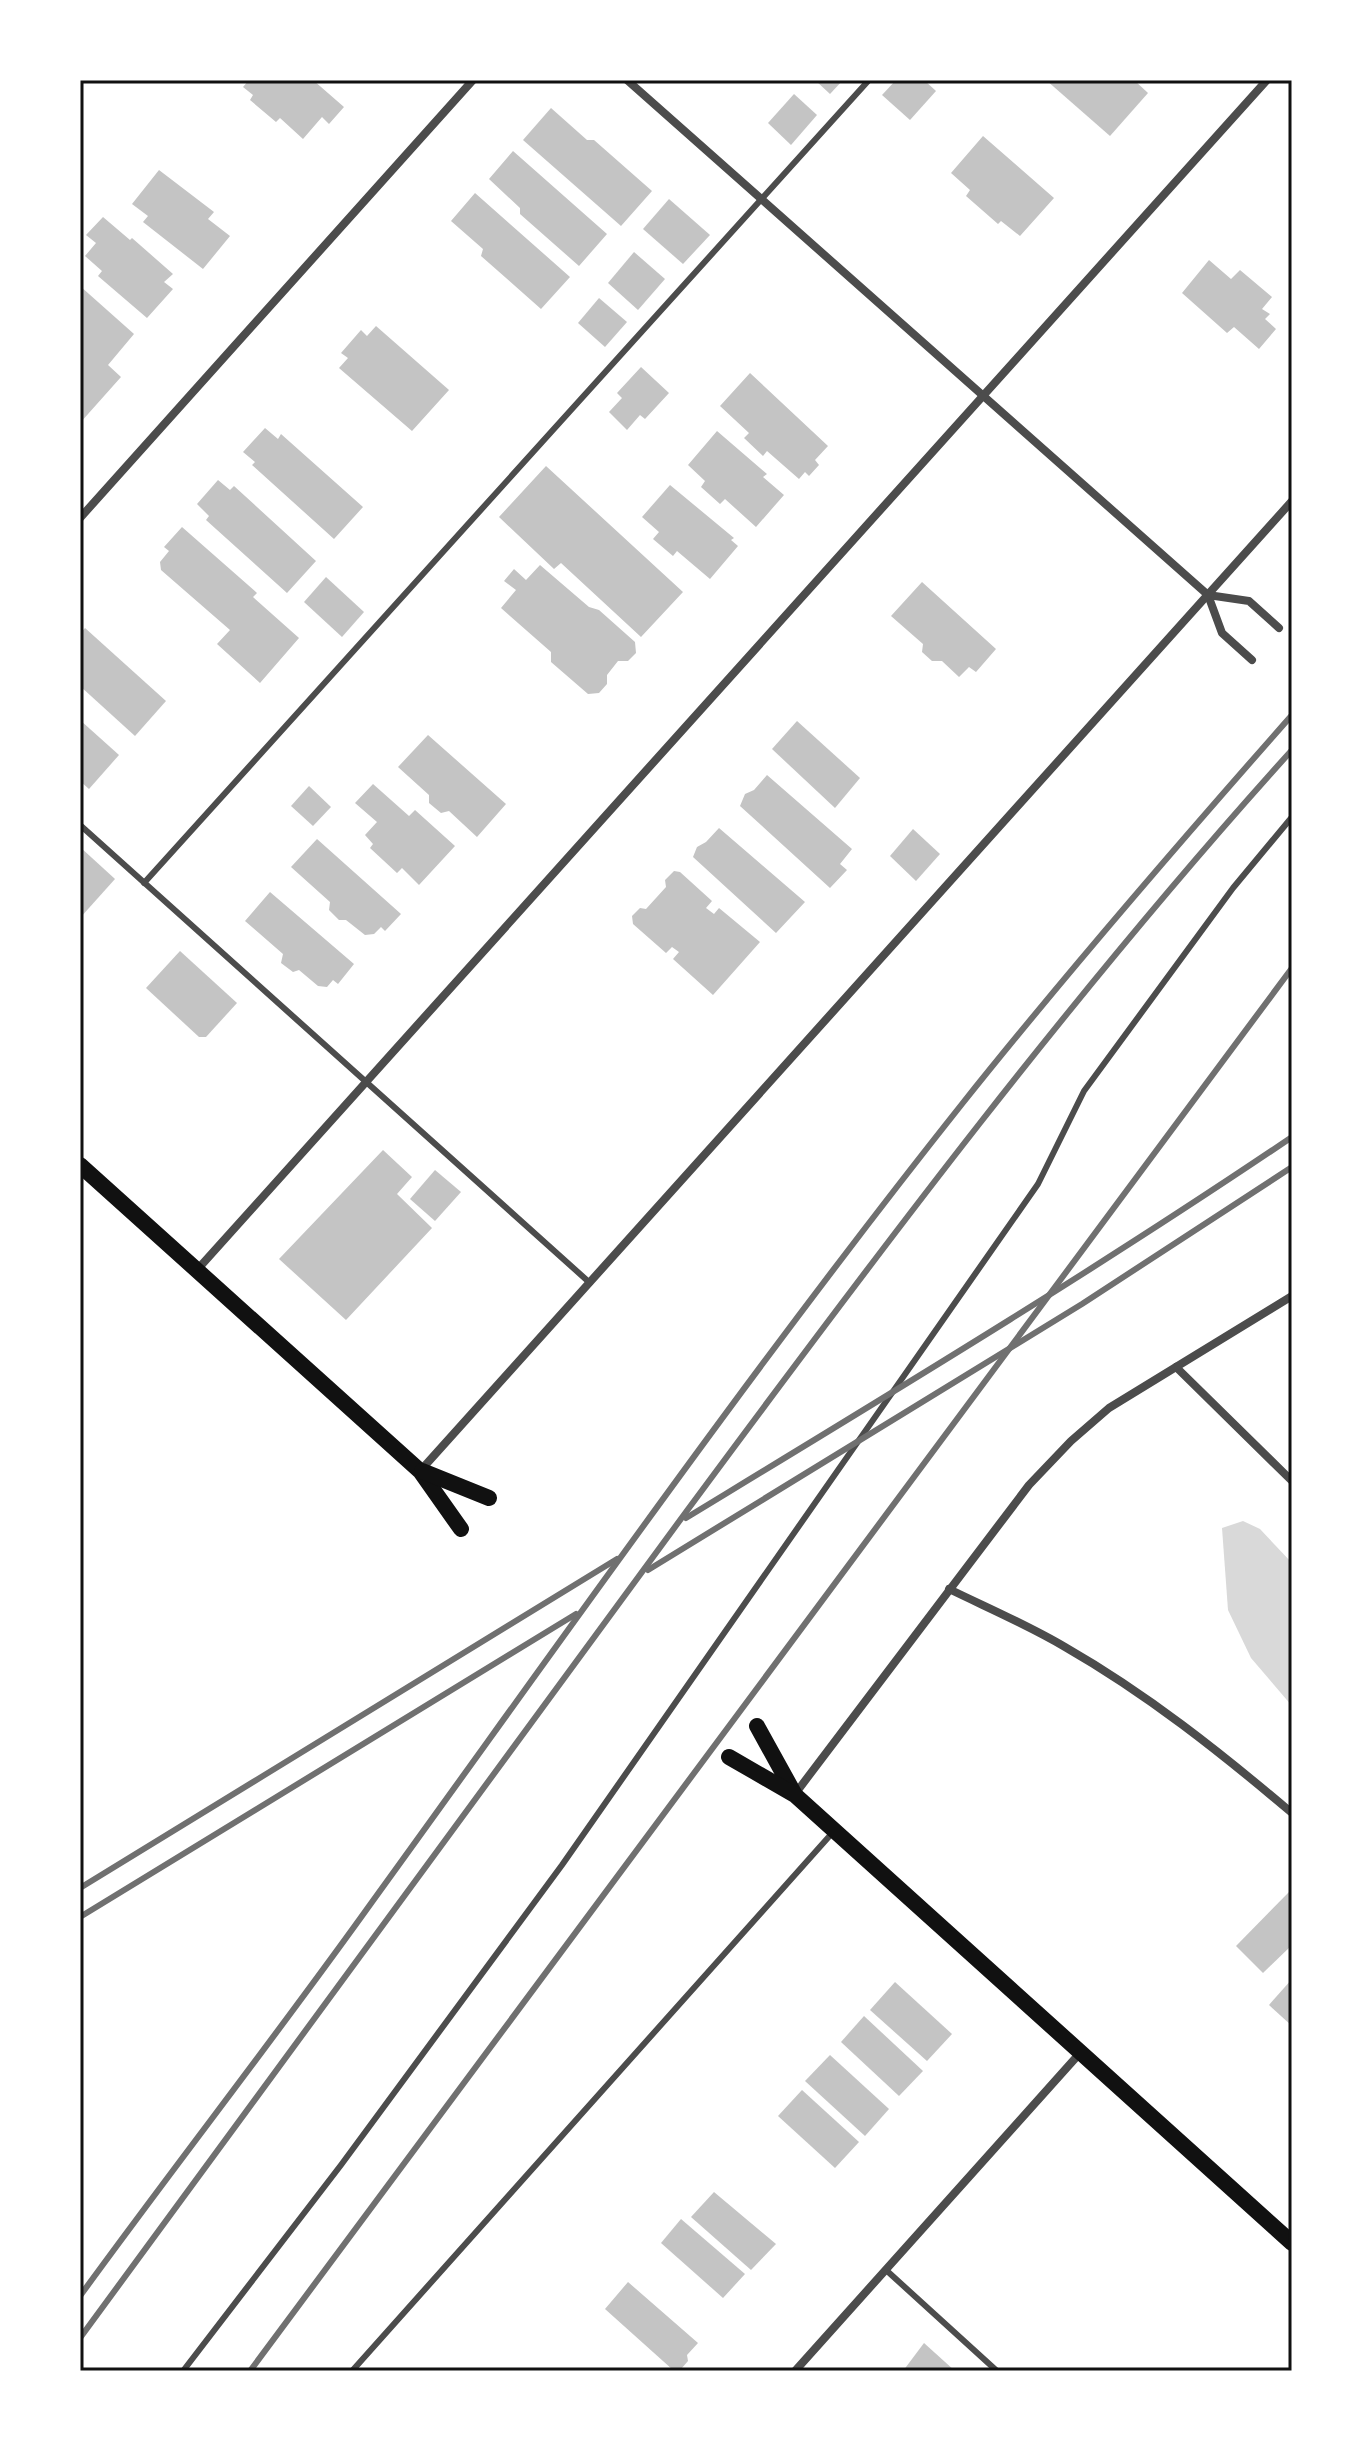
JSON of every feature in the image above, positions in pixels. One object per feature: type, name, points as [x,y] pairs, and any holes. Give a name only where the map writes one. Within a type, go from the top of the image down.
[{"type":"main road","points":[[80,1165],[420,1471],[461,1529]]},
{"type":"main road","points":[[420,1471],[489,1498]]},
{"type":"main road","points":[[757,1726],[795,1795]]},
{"type":"main road","points":[[729,1757],[795,1795],[1292,2243]]},
{"type":"street","points":[[80,518],[473,80]]},
{"type":"street","points":[[627,80],[1208,595],[1222,633],[1252,660]]},
{"type":"street","points":[[197,1270],[1267,80]]},
{"type":"street","points":[[420,1471],[1292,501]]},
{"type":"street","points":[[1208,595],[1249,601],[1279,628]]},
{"type":"street","points":[[795,1795],[1029,1485],[1071,1441],[1109,1408],[1292,1296]]},
{"type":"street","points":[[1176,1367],[1292,1481]]},
{"type":"street","points":[[949,1589],[1063,1646],[1138,1693],[1222,1754],[1292,1813]]},
{"type":"street","points":[[795,2371],[1080,2052]]},
{"type":"lane","points":[[144,883],[869,80]]},
{"type":"lane","points":[[183,2371],[341,2165],[562,1865],[1038,1184],[1084,1091],[1233,888],[1292,817]]},
{"type":"lane","points":[[80,825],[590,1283]]},
{"type":"lane","points":[[352,2371],[834,1831]]},
{"type":"lane","points":[[886,2270],[997,2371]]},
{"type":"shaded area","points":[[1243,1521],[1260,1529],[1292,1563],[1292,1706],[1251,1658],[1228,1610],[1222,1528]]},
{"type":"building","points":[[249,80],[313,80],[344,107],[329,124],[322,117],[303,139],[280,118],[276,122],[250,100],[253,95],[243,87]]},
{"type":"building","points":[[815,80],[843,80],[830,94]]},
{"type":"building","points":[[896,80],[924,80],[936,91],[910,120],[882,95]]},
{"type":"building","points":[[1046,80],[1134,80],[1148,93],[1110,136]]},
{"type":"building","points":[[794,94],[817,115],[791,145],[768,123]]},
{"type":"building","points":[[551,108],[587,140],[594,140],[652,191],[621,226],[523,140]]},
{"type":"building","points":[[983,136],[1054,198],[1020,236],[1001,221],[998,224],[966,196],[970,190],[951,173]]},
{"type":"building","points":[[513,151],[607,234],[579,266],[520,214],[520,208],[489,179]]},
{"type":"building","points":[[159,170],[214,212],[208,219],[230,236],[203,269],[143,222],[148,216],[132,204]]},
{"type":"building","points":[[475,193],[570,277],[541,309],[481,256],[483,249],[451,221]]},
{"type":"building","points":[[669,199],[710,235],[683,264],[643,229]]},
{"type":"building","points":[[103,217],[173,274],[164,282],[173,289],[147,318],[98,276],[102,271],[85,256],[96,243],[86,235]]},
{"type":"building","points":[[634,252],[665,279],[638,310],[608,283]]},
{"type":"building","points":[[1209,260],[1231,279],[1240,270],[1272,297],[1262,309],[1270,314],[1265,319],[1276,329],[1259,349],[1234,327],[1227,333],[1182,293]]},
{"type":"building","points":[[80,286],[134,334],[108,365],[121,377],[80,423]]},
{"type":"building","points":[[599,298],[627,322],[605,347],[578,323]]},
{"type":"building","points":[[376,326],[449,390],[412,431],[339,368],[348,358],[341,353],[361,330],[367,336]]},
{"type":"building","points":[[641,367],[669,393],[645,419],[640,415],[627,430],[609,412],[622,398],[617,393]]},
{"type":"building","points":[[750,373],[828,446],[815,460],[819,465],[809,476],[805,472],[799,479],[767,451],[763,456],[744,438],[749,433],[720,406]]},
{"type":"building","points":[[265,428],[278,439],[281,434],[363,507],[334,539],[252,465],[255,462],[243,452]]},
{"type":"building","points":[[717,431],[767,474],[763,477],[784,495],[756,527],[725,499],[720,504],[701,487],[705,481],[688,465]]},
{"type":"building","points":[[546,466],[683,592],[641,637],[561,563],[554,569],[499,517]]},
{"type":"building","points":[[218,480],[230,490],[234,486],[316,561],[287,593],[206,520],[209,516],[197,504]]},
{"type":"building","points":[[670,485],[734,538],[731,540],[738,546],[710,579],[677,551],[673,556],[653,539],[659,532],[642,517]]},
{"type":"building","points":[[182,527],[257,593],[253,597],[299,638],[260,683],[217,644],[230,630],[161,570],[160,562],[169,551],[164,547]]},
{"type":"building","points":[[540,565],[635,642],[636,653],[628,661],[618,661],[599,693],[588,694],[551,662],[551,652],[501,608],[516,590],[504,581],[514,569],[526,580]]},
{"type":"building","points":[[326,577],[364,612],[342,637],[304,602]]},
{"type":"building","points":[[922,582],[996,649],[976,672],[969,667],[959,677],[942,661],[932,661],[922,652],[923,644],[891,616]]},
{"type":"building","points":[[85,628],[166,701],[135,736],[80,686],[80,634]]},
{"type":"building","points":[[80,720],[119,755],[89,789],[80,781]]},
{"type":"building","points":[[797,721],[860,778],[835,808],[772,749]]},
{"type":"building","points":[[428,735],[506,804],[477,837],[449,811],[441,813],[429,803],[429,795],[398,767]]},
{"type":"building","points":[[767,775],[852,849],[840,864],[847,870],[830,888],[740,806],[745,794],[754,790]]},
{"type":"building","points":[[373,784],[409,816],[415,810],[455,846],[419,885],[402,868],[397,873],[370,848],[373,844],[365,835],[377,822],[355,803]]},
{"type":"building","points":[[309,786],[331,807],[313,826],[291,806]]},
{"type":"building","points":[[719,828],[805,902],[776,933],[693,857],[697,847]]},
{"type":"building","points":[[913,829],[940,854],[916,881],[890,856]]},
{"type":"building","points":[[317,839],[401,914],[385,931],[381,927],[374,934],[365,935],[346,920],[339,920],[329,910],[330,902],[291,867]]},
{"type":"building","points":[[80,847],[115,879],[80,918]]},
{"type":"building","points":[[674,871],[680,872],[712,901],[706,908],[714,914],[719,908],[760,942],[713,995],[673,959],[679,952],[672,947],[666,953],[633,924],[632,916],[640,908],[646,909],[666,887],[665,880]]},
{"type":"building","points":[[270,892],[354,964],[338,984],[333,980],[327,987],[318,986],[299,970],[293,972],[281,963],[283,954],[245,921]]},
{"type":"building","points":[[180,951],[237,1003],[206,1037],[199,1037],[146,988]]},
{"type":"building","points":[[383,1150],[412,1177],[397,1194],[432,1228],[346,1320],[279,1259]]},
{"type":"building","points":[[435,1170],[461,1192],[435,1221],[410,1199]]},
{"type":"building","points":[[1290,1891],[1292,1945],[1263,1973],[1236,1946]]},
{"type":"building","points":[[1292,1979],[1292,2026],[1269,2005]]},
{"type":"building","points":[[895,1982],[952,2034],[927,2061],[870,2010]]},
{"type":"building","points":[[864,2016],[923,2071],[899,2096],[841,2042]]},
{"type":"building","points":[[830,2055],[889,2109],[865,2136],[805,2081]]},
{"type":"building","points":[[802,2090],[859,2142],[835,2168],[778,2116]]},
{"type":"building","points":[[714,2192],[776,2244],[751,2270],[691,2217]]},
{"type":"building","points":[[681,2219],[745,2274],[723,2298],[661,2243]]},
{"type":"building","points":[[628,2282],[698,2343],[687,2355],[688,2361],[681,2369],[673,2370],[605,2309]]},
{"type":"building","points":[[924,2343],[955,2371],[903,2371]]},
{"type":"railway","points":[[80,2296],[336,1952],[736,1400],[885,1202],[1083,956],[1292,715]]},
{"type":"railway","points":[[80,2338],[534,1718],[905,1220],[1132,934],[1292,750]]},
{"type":"railway","points":[[250,2371],[1292,968]]},
{"type":"railway","points":[[686,1518],[1067,1284],[1292,1137]]},
{"type":"railway","points":[[648,1570],[1082,1304],[1292,1167]]},
{"type":"railway","points":[[80,1888],[617,1559]]},
{"type":"railway","points":[[80,1917],[576,1614]]}]
